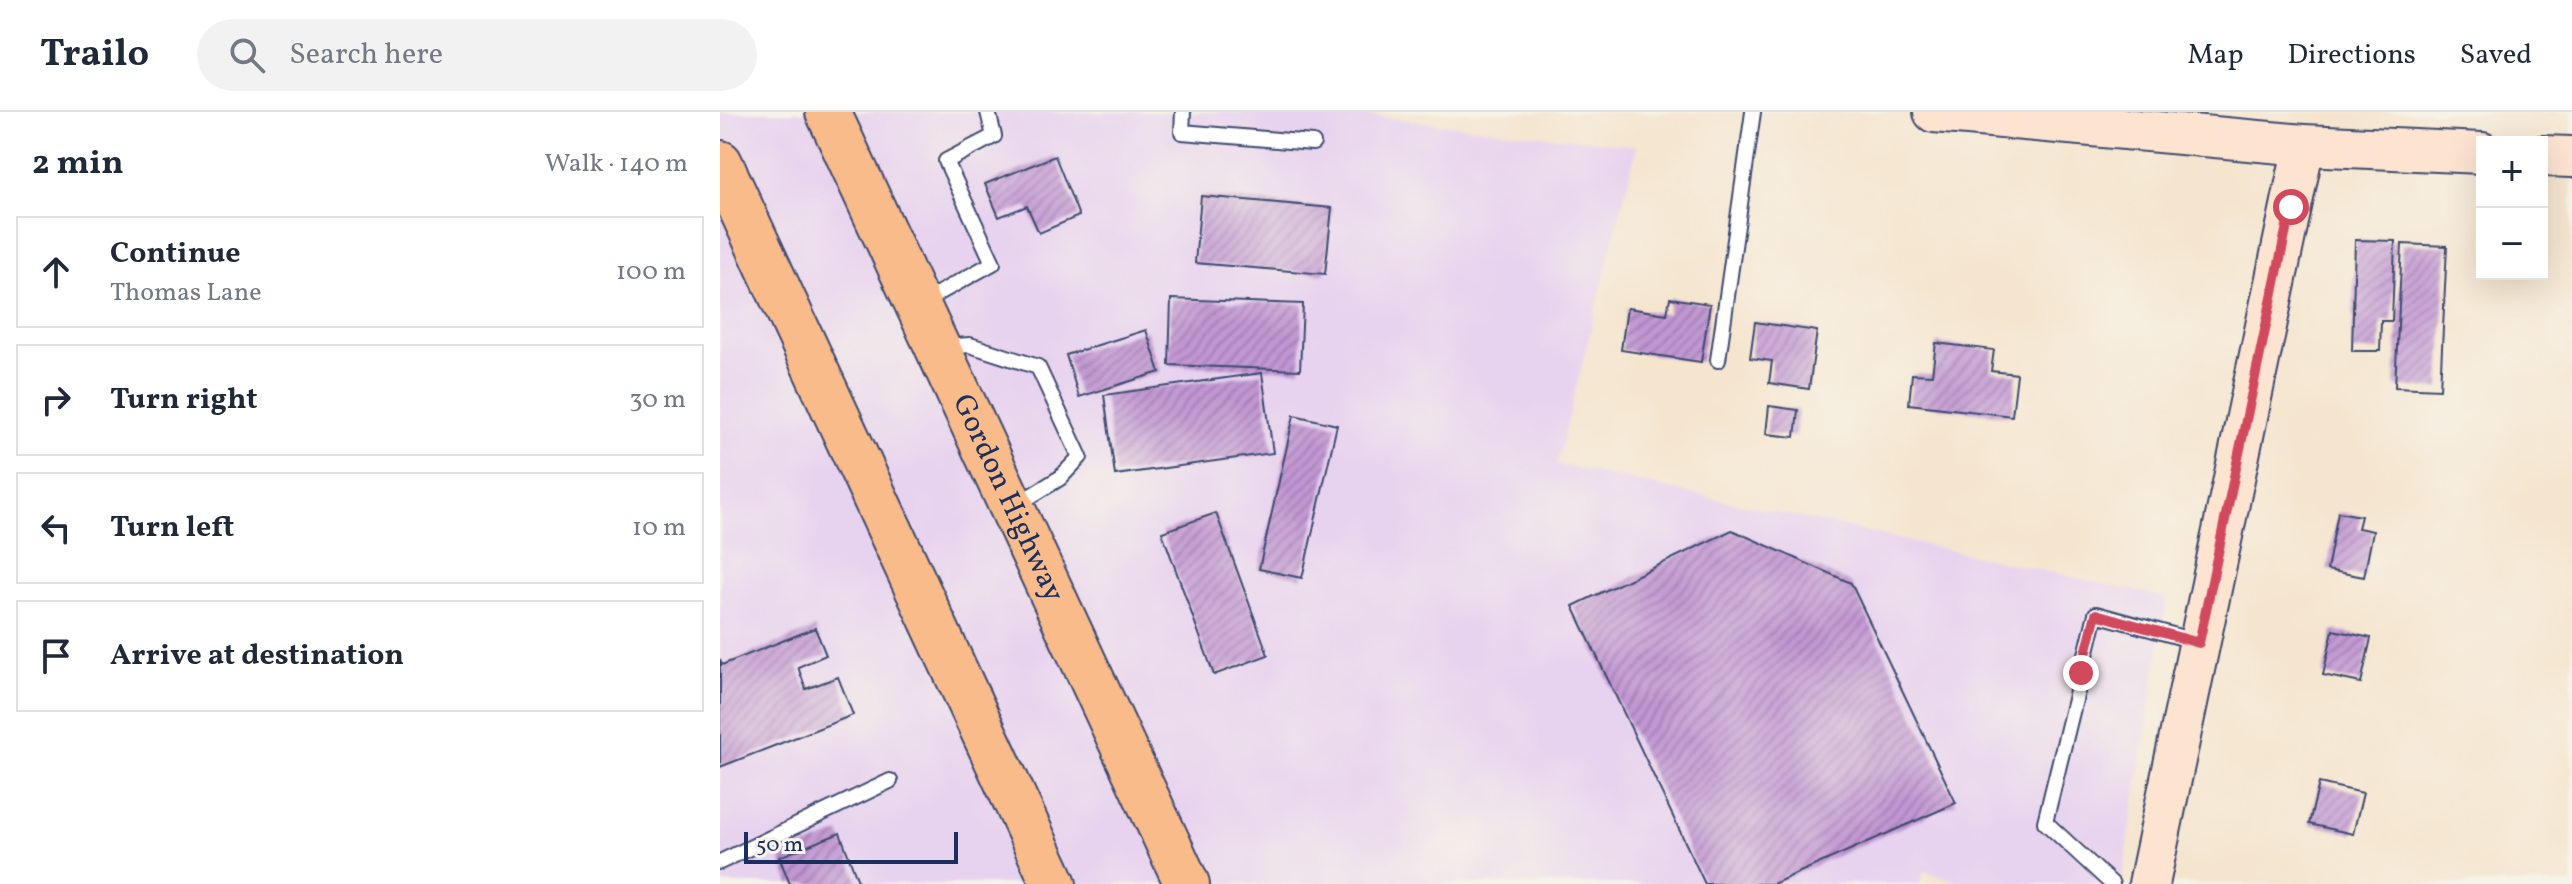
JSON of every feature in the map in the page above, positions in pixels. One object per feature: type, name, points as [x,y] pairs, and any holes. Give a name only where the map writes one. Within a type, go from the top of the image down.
[{"type":"highway","name":"Gordon Highway","points":[[828,112],[1187,884]]},
{"type":"highway","points":[[720,163],[1054,884]]},
{"type":"street","points":[[1934,112],[2304,145],[2476,153]]},
{"type":"street","points":[[2149,884],[2304,145]]},
{"type":"street","points":[[2548,156],[2572,157]]},
{"type":"lane","points":[[918,305],[993,263],[946,161],[994,136],[988,112]]},
{"type":"lane","points":[[1183,112],[1182,132],[1313,143]]},
{"type":"lane","points":[[1718,360],[1753,112]]},
{"type":"lane","points":[[937,347],[970,345],[1038,367],[1080,457],[1060,478],[1012,508]]},
{"type":"lane","points":[[2112,884],[2045,822],[2096,614],[2199,643]]},
{"type":"lane","points":[[720,862],[890,781]]},
{"type":"shaded area","points":[[720,112],[1335,112],[1637,146],[1557,464],[2167,598],[2122,884],[1966,884],[1924,871],[1920,884],[720,884]]},
{"type":"building","points":[[1055,156],[1079,216],[1039,233],[1027,206],[999,217],[985,184]]},
{"type":"building","points":[[1201,196],[1332,208],[1325,274],[1195,263]]},
{"type":"building","points":[[2355,240],[2395,241],[2392,321],[2381,321],[2380,351],[2352,351]]},
{"type":"building","points":[[2402,244],[2447,246],[2440,389],[2395,387]]},
{"type":"building","points":[[1670,298],[1710,304],[1701,362],[1621,350],[1627,308],[1667,314]]},
{"type":"building","points":[[1171,299],[1303,304],[1300,370],[1169,365]]},
{"type":"building","points":[[1755,322],[1817,331],[1809,389],[1769,383],[1772,361],[1750,358]]},
{"type":"building","points":[[1146,330],[1160,372],[1079,397],[1066,355]]},
{"type":"building","points":[[1936,343],[1994,350],[1991,371],[2017,374],[2012,416],[1909,404],[1912,374],[1932,375]]},
{"type":"building","points":[[1262,373],[1273,453],[1115,475],[1104,395]]},
{"type":"building","points":[[1769,406],[1798,410],[1795,437],[1766,434]]},
{"type":"building","points":[[1294,415],[1337,425],[1302,578],[1259,569]]},
{"type":"building","points":[[2338,512],[2361,516],[2358,528],[2373,531],[2364,577],[2327,570]]},
{"type":"building","points":[[1216,513],[1268,655],[1214,675],[1162,532]]},
{"type":"building","points":[[1732,530],[1851,583],[1956,803],[1773,884],[1705,884],[1573,606]]},
{"type":"building","points":[[815,628],[826,655],[798,667],[806,689],[838,677],[853,715],[720,767],[720,659],[722,665]]},
{"type":"building","points":[[2333,630],[2371,638],[2361,683],[2323,675]]},
{"type":"building","points":[[2319,783],[2363,793],[2353,834],[2309,824]]},
{"type":"building","points":[[840,833],[859,884],[790,884],[779,857]]},
{"type":"route","points":[[2081,673],[2096,614],[2199,643],[2291,207]]}]
